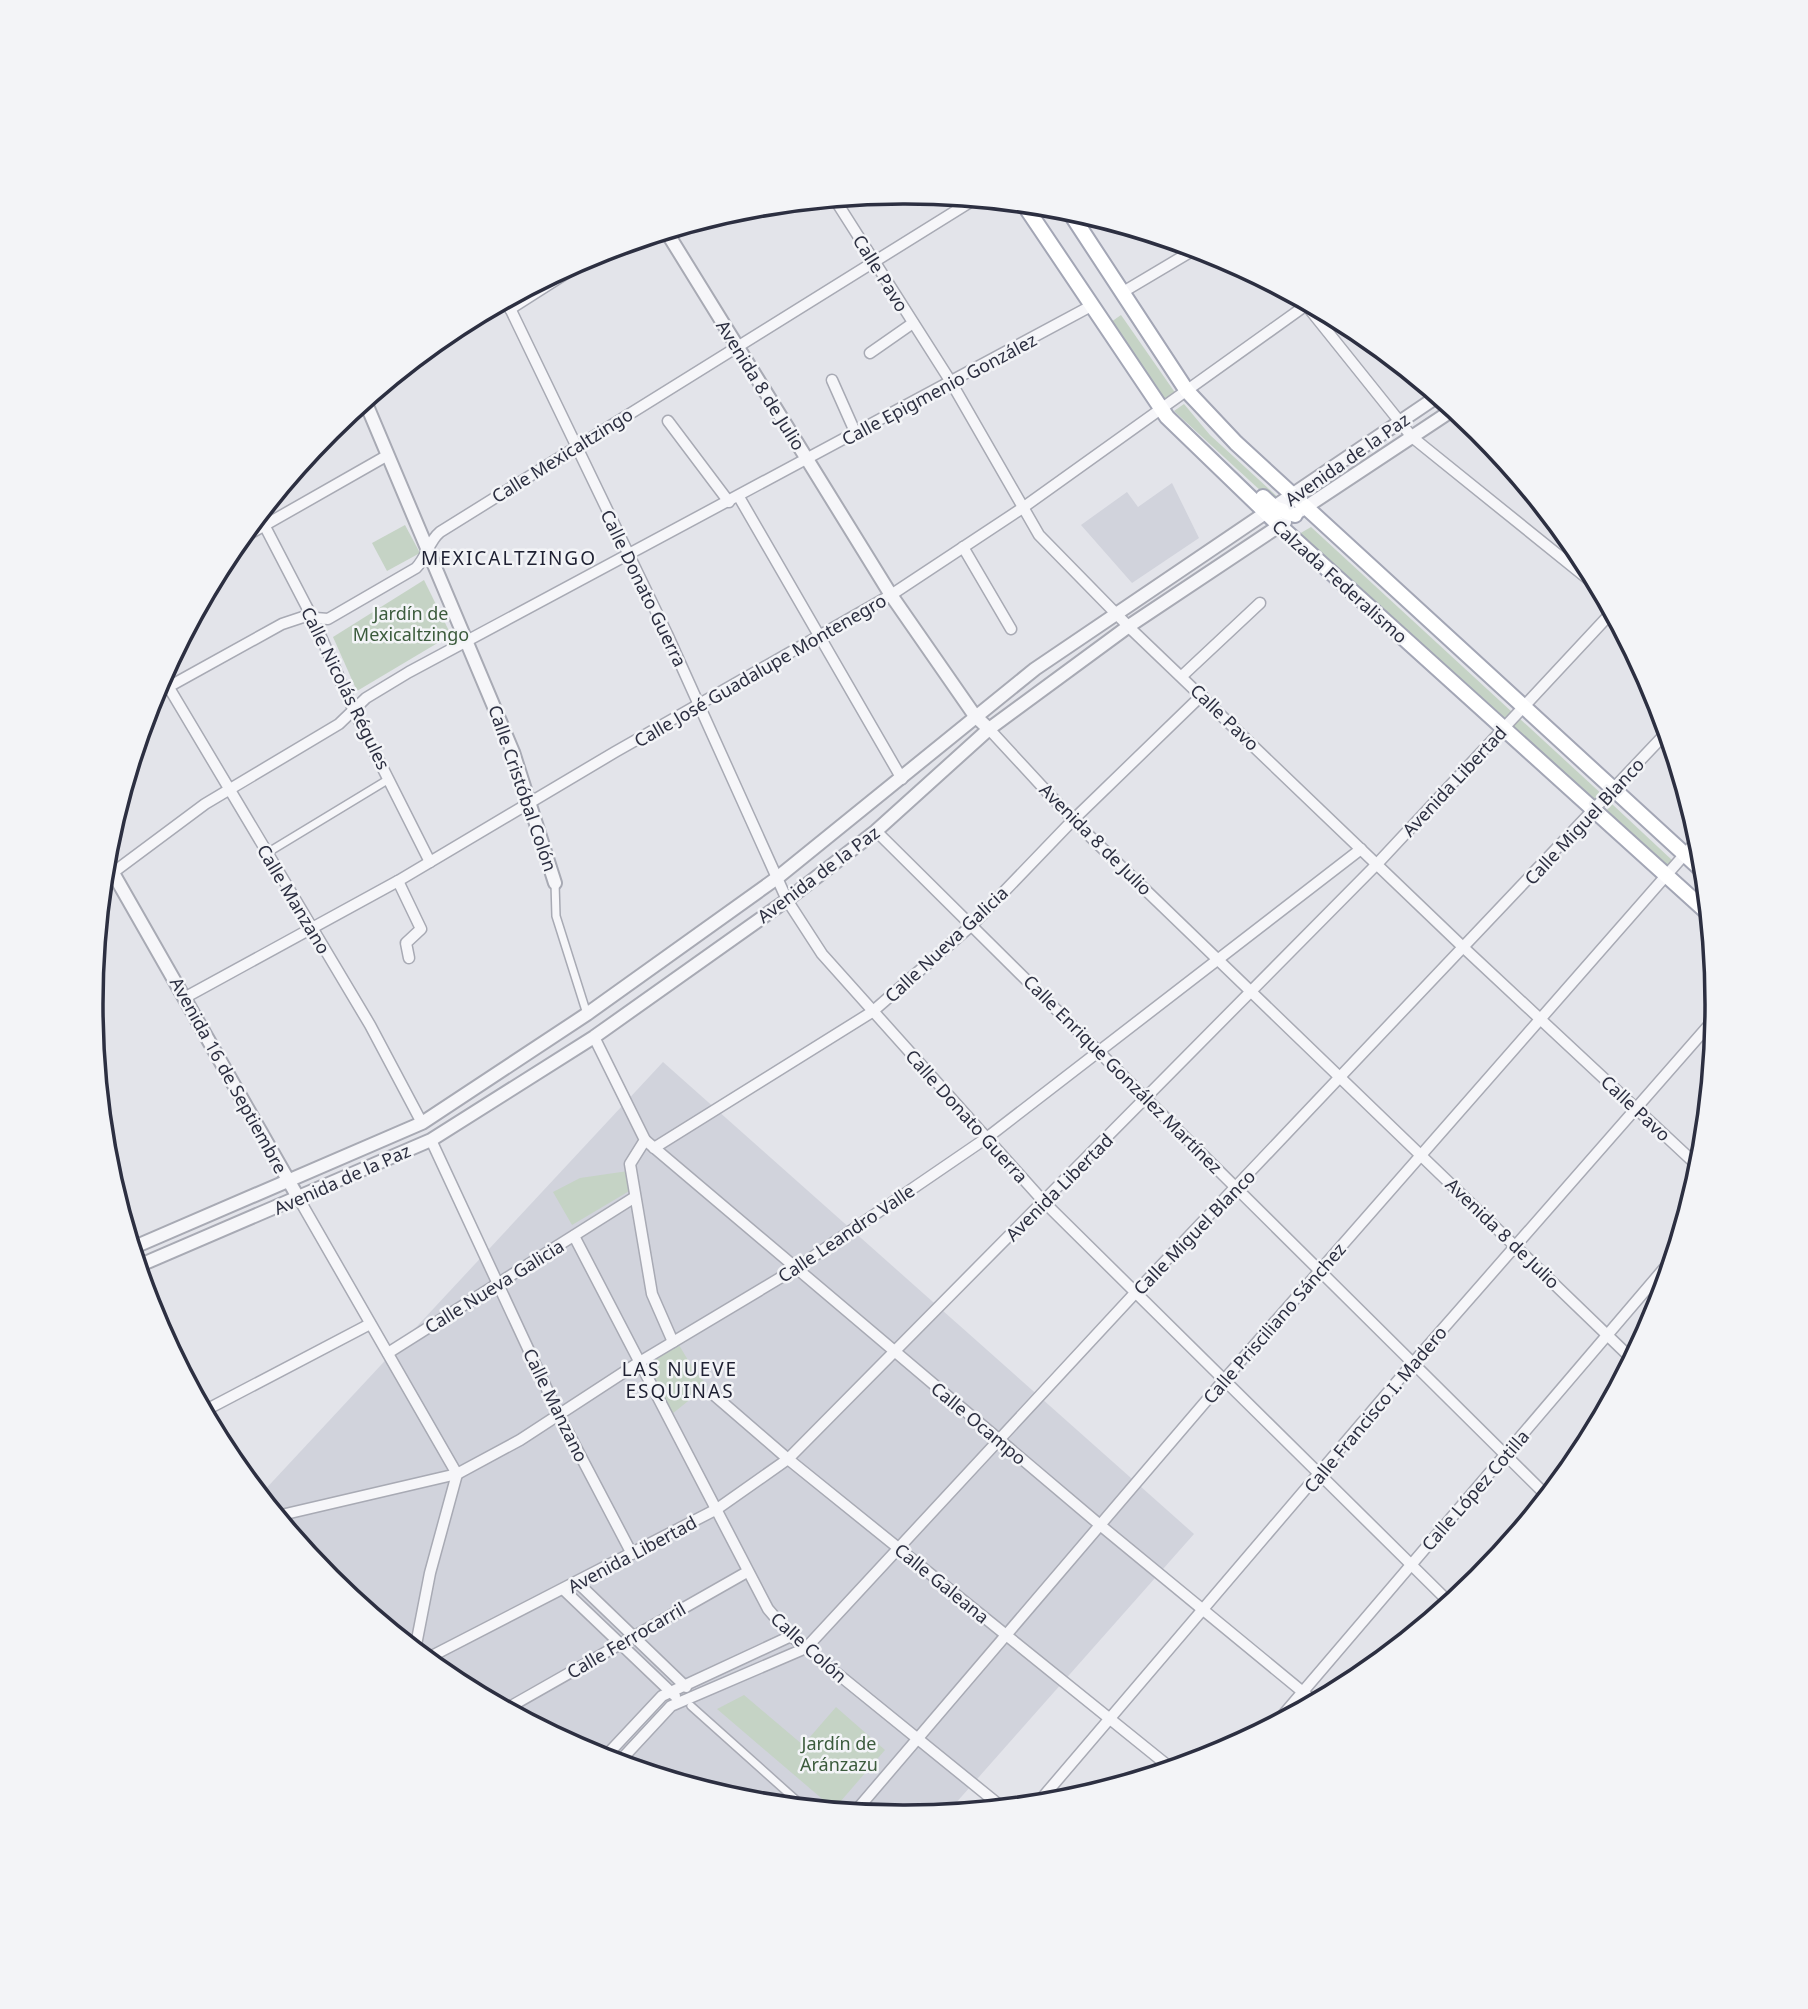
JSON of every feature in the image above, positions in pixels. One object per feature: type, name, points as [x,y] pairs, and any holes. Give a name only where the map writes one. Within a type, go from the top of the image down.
[{"type":"main road","name":"Calzada Federalismo","points":[[1031,214],[1164,413],[1270,511],[1279,526],[1698,904]]},
{"type":"main road","name":"Calzada Federalismo","points":[[1077,223],[1187,391],[1236,443],[1293,496],[1300,511],[1691,860]]},
{"type":"main road","points":[[1270,511],[1300,511]]},
{"type":"street","name":"Calle Pavo","points":[[839,206],[951,382],[1021,509],[1039,536],[1115,613],[1361,849],[1689,1158]]},
{"type":"street","name":"Calle Mexicaltzingo","points":[[169,686],[295,618],[328,619],[416,568],[440,532],[963,206]]},
{"type":"street","name":"Avenida 8 de Julio","points":[[671,239],[891,595],[975,716],[1073,820],[1517,1245],[1625,1352]]},
{"type":"street","points":[[1123,292],[1185,255]]},
{"type":"street","name":"Calle Epigmenio González","points":[[115,871],[227,789],[339,724],[366,698],[467,639],[734,500],[1091,306]]},
{"type":"street","name":"Calle Donato Guerra","points":[[509,308],[699,705],[787,900],[822,954],[1044,1202],[1443,1597]]},
{"type":"street","name":"Calle José Guadalupe Montenegro","points":[[186,997],[398,881],[531,801],[891,595],[1164,413],[1187,391],[1299,308]]},
{"type":"street","points":[[1320,321],[1412,437],[1575,569]]},
{"type":"street","points":[[870,353],[913,323]]},
{"type":"street","points":[[832,380],[856,434]]},
{"type":"street","name":"Avenida de la Paz","points":[[141,1244],[422,1123],[587,1014],[777,878],[902,779],[975,716],[1115,613],[1293,496],[1431,401]]},
{"type":"street","name":"Calle Cristóbal Colón","points":[[368,409],[467,639],[531,801],[555,883],[556,916],[594,1037],[645,1140]]},
{"type":"street","name":"Avenida de la Paz","points":[[146,1263],[431,1140],[594,1037],[787,900],[876,831],[989,729],[1129,626],[1445,415]]},
{"type":"street","points":[[668,421],[734,500],[821,636],[902,779]]},
{"type":"street","points":[[264,526],[388,455]]},
{"type":"street","name":"Calle Nicolás Régules","points":[[264,526],[313,619],[354,711],[430,862]]},
{"type":"street","points":[[963,547],[1011,629]]},
{"type":"street","points":[[1182,676],[1260,603]]},
{"type":"street","name":"Avenida Libertad","points":[[436,1654],[717,1509],[788,1459],[1377,864],[1605,619]]},
{"type":"street","name":"Calle Manzano","points":[[169,688],[370,1025],[422,1123]]},
{"type":"street","name":"Calle Nueva Galicia","points":[[654,1148],[873,1012],[972,925],[1073,820],[1202,695]]},
{"type":"street","name":"Calle Miguel Blanco","points":[[626,1755],[671,1706],[690,1701],[806,1648],[1136,1292],[1659,740]]},
{"type":"street","points":[[267,853],[389,779]]},
{"type":"street","name":"Calle Enrique González Martínez","points":[[876,831],[1238,1187],[1540,1490]]},
{"type":"street","name":"Calle Leandro Valle","points":[[287,1514],[457,1474],[520,1440],[638,1363],[795,1269],[988,1137],[1361,849]]},
{"type":"street","name":"Calle Prisciliano Sánchez","points":[[860,1804],[1224,1380],[1689,849]]},
{"type":"street","points":[[398,881],[421,929],[406,943],[409,958]]},
{"type":"street","name":"Avenida 16 de Septiembre","points":[[113,884],[186,997],[457,1474]]},
{"type":"street","name":"Calle Francisco I. Madero","points":[[1047,1792],[1413,1363],[1704,1030]]},
{"type":"street","name":"Calle Manzano","points":[[431,1140],[558,1413],[632,1554]]},
{"type":"street","points":[[645,1140],[630,1164],[652,1294],[673,1342]]},
{"type":"street","name":"Calle Ocampo","points":[[645,1140],[1100,1525],[1308,1696]]},
{"type":"street","name":"Calle Nueva Galicia","points":[[388,1353],[635,1196]]},
{"type":"street","name":"Calle Colón","points":[[574,1236],[768,1609],[791,1636],[993,1800]]},
{"type":"street","name":"Calle López Cotilla","points":[[1292,1704],[1656,1278]]},
{"type":"street","points":[[212,1407],[370,1324]]},
{"type":"street","name":"Calle Galeana","points":[[714,1395],[788,1459],[1163,1762]]},
{"type":"street","points":[[417,1640],[430,1573],[457,1474]]},
{"type":"street","name":"Calle Ferrocarril","points":[[515,1704],[747,1572]]},
{"type":"street","points":[[578,1583],[684,1684],[690,1701]]},
{"type":"street","points":[[564,1590],[671,1691],[690,1701],[793,1797]]},
{"type":"street","points":[[612,1749],[662,1696],[791,1636]]},
{"type":"shaded area","points":[[1172,483],[1199,538],[1132,583],[1081,525],[1127,492],[1138,507]]},
{"type":"shaded area","points":[[663,1062],[1194,1534],[955,1804],[852,1804],[748,1790],[697,1778],[647,1763],[550,1723],[459,1670],[376,1607],[338,1571],[266,1488]]},
{"type":"green space","points":[[1121,315],[1176,394],[1166,402],[1111,322]]},
{"type":"green space","points":[[1184,404],[1210,435],[1281,500],[1275,504],[1174,411]]},
{"type":"green space","points":[[405,525],[420,553],[387,571],[372,543]]},
{"type":"green space","points":[[1311,527],[1512,712],[1503,722],[1299,534]]},
{"type":"green space","name":"Jardín de Mexicaltzingo","points":[[424,580],[451,635],[357,691],[333,637]]},
{"type":"green space","points":[[1519,718],[1605,797],[1596,806],[1510,728]]},
{"type":"green space","points":[[1612,804],[1673,861],[1664,870],[1604,813]]},
{"type":"green space","points":[[628,1171],[631,1190],[572,1225],[553,1192],[580,1178]]},
{"type":"green space","points":[[679,1345],[695,1372],[708,1385],[672,1414],[646,1366]]},
{"type":"green space","name":"Jardín de Aránzazu","points":[[744,1695],[803,1745],[836,1707],[885,1750],[840,1803],[825,1801],[717,1709]]},
{"type":"district","name":"MEXICALTZINGO","points":[[509,558]]},
{"type":"district","name":"LAS NUEVE ESQUINAS","points":[[680,1380]]}]
